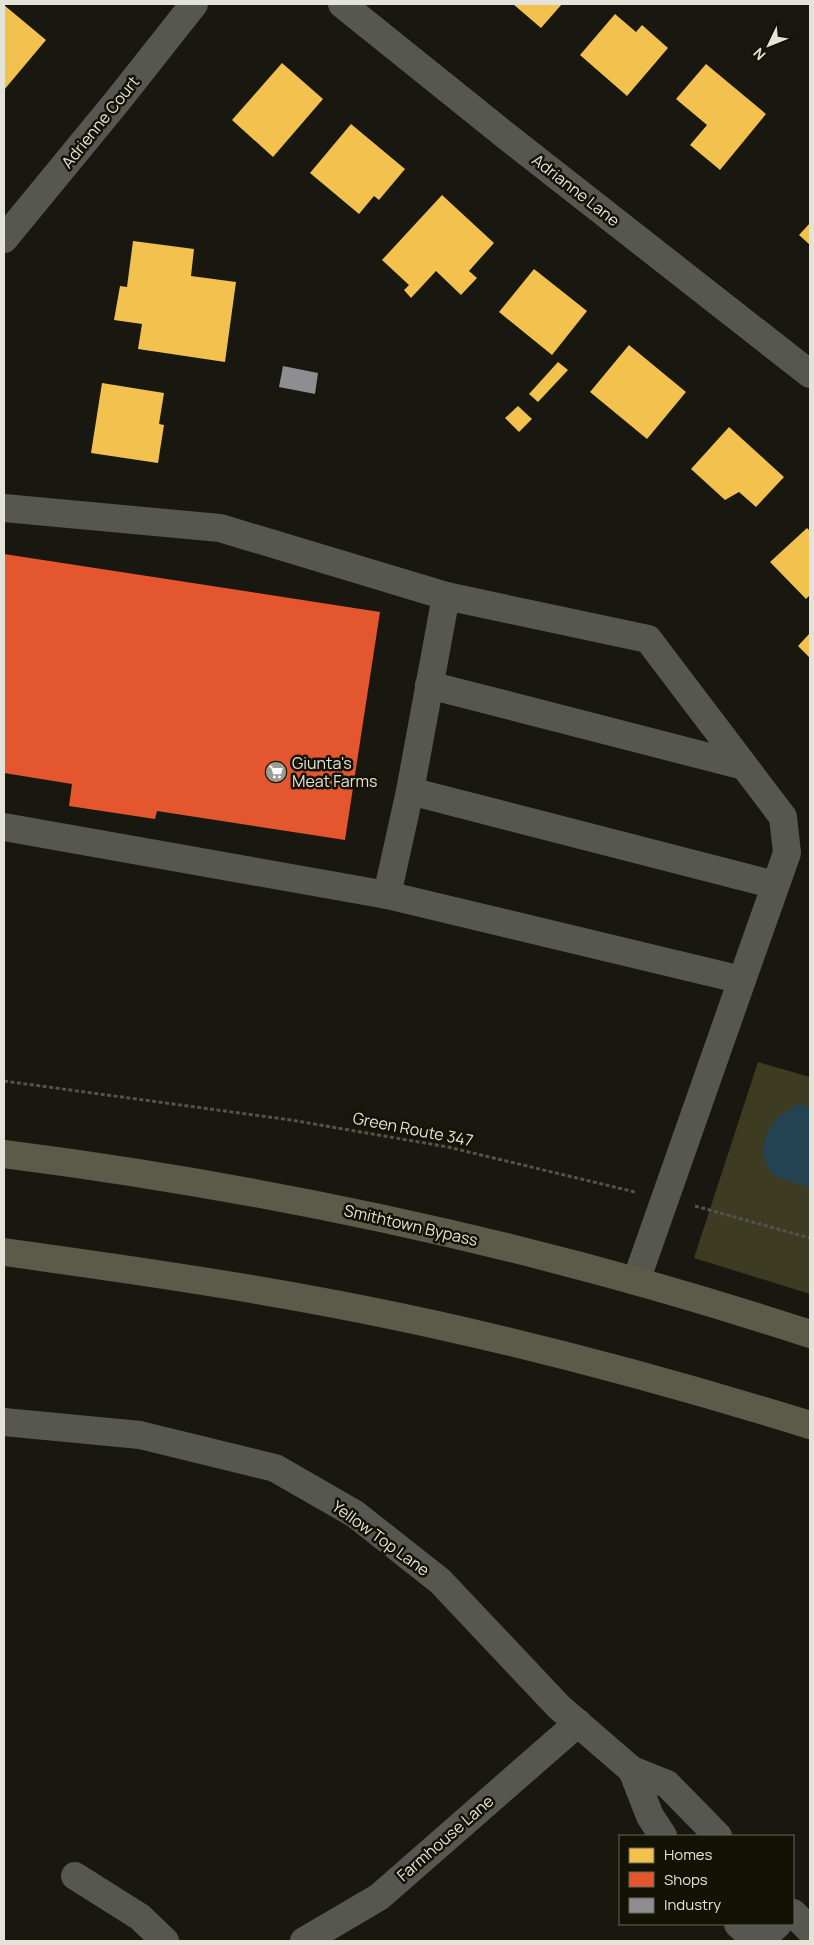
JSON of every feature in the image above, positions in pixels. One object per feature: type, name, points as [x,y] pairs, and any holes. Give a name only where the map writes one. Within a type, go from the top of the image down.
[{"type":"highway","name":"Smithtown Bypass","points":[[4,1154],[308,1202],[428,1228],[636,1281],[744,1312],[810,1334]]},
{"type":"highway","points":[[4,1252],[195,1280],[436,1324],[552,1351],[810,1425]]},
{"type":"street","name":"Adrienne Court","points":[[4,240],[194,4]]},
{"type":"street","name":"Adrianne Lane","points":[[342,4],[510,139],[810,374]]},
{"type":"street","points":[[4,508],[220,528],[446,596],[648,639],[783,818],[787,853],[636,1281]]},
{"type":"street","points":[[387,895],[410,791],[446,596]]},
{"type":"street","points":[[429,685],[744,766]]},
{"type":"street","points":[[410,791],[775,885]]},
{"type":"street","points":[[4,827],[387,895],[742,980]]},
{"type":"street","name":"Yellow Top Lane","points":[[4,1422],[140,1435],[275,1468],[355,1514],[440,1582],[559,1707],[632,1770],[667,1784],[717,1835]]},
{"type":"street","name":"Farmhouse Lane","points":[[304,1941],[379,1897],[578,1723]]},
{"type":"street","name":"Yellow Top Lane","points":[[632,1770],[650,1816],[662,1835]]},
{"type":"street","points":[[75,1876],[140,1916],[164,1941]]},
{"type":"street","points":[[794,1914],[810,1930]]},
{"type":"street","points":[[739,1925],[758,1941],[777,1925]]},
{"type":"path","name":"Green Route 347","points":[[4,1081],[291,1120],[438,1145],[665,1199],[810,1238]]},
{"type":"shaded area","points":[[758,1062],[810,1077],[810,1294],[694,1258]]},
{"type":"water","points":[[799,1104],[810,1107],[810,1188],[773,1175],[763,1159],[765,1136],[778,1117]]},
{"type":"building: Homes","points":[[513,4],[562,4],[541,28]]},
{"type":"building: Homes","points":[[4,5],[46,40],[4,90]]},
{"type":"building: Homes","points":[[615,14],[636,32],[642,25],[668,48],[627,96],[580,55]]},
{"type":"building: Homes","points":[[282,63],[323,99],[273,157],[232,120]]},
{"type":"building: Homes","points":[[706,64],[766,114],[720,170],[690,145],[707,125],[676,99]]},
{"type":"building: Homes","points":[[351,124],[405,169],[379,200],[374,196],[359,214],[310,173]]},
{"type":"building: Homes","points":[[442,195],[494,243],[469,271],[477,278],[461,295],[436,271],[411,298],[404,290],[409,285],[382,260]]},
{"type":"building: Homes","points":[[810,223],[810,245],[799,235]]},
{"type":"building: Homes","points":[[133,241],[194,249],[191,276],[236,282],[225,362],[138,349],[142,324],[114,320],[120,286],[127,287]]},
{"type":"building: Homes","points":[[534,269],[587,311],[552,355],[499,312]]},
{"type":"building: Homes","points":[[629,345],[686,392],[647,439],[590,392]]},
{"type":"building: Homes","points":[[558,362],[568,370],[538,402],[529,394]]},
{"type":"building: Homes","points":[[102,383],[164,393],[159,424],[164,425],[158,463],[91,453]]},
{"type":"building: Homes","points":[[518,406],[532,419],[519,432],[505,418]]},
{"type":"building: Homes","points":[[729,427],[784,477],[756,507],[739,492],[725,500],[691,469]]},
{"type":"building: Homes","points":[[807,528],[810,531],[810,595],[806,599],[770,562]]},
{"type":"building: Homes","points":[[810,633],[810,658],[798,646]]},
{"type":"building: Shops","points":[[4,554],[380,612],[345,840],[157,811],[155,819],[69,806],[72,784],[4,773]]},
{"type":"building: Industry","points":[[283,366],[318,373],[315,394],[279,387]]},
{"type":"place","name":"Giunta's Meat Farms","points":[[276,772]]}]
